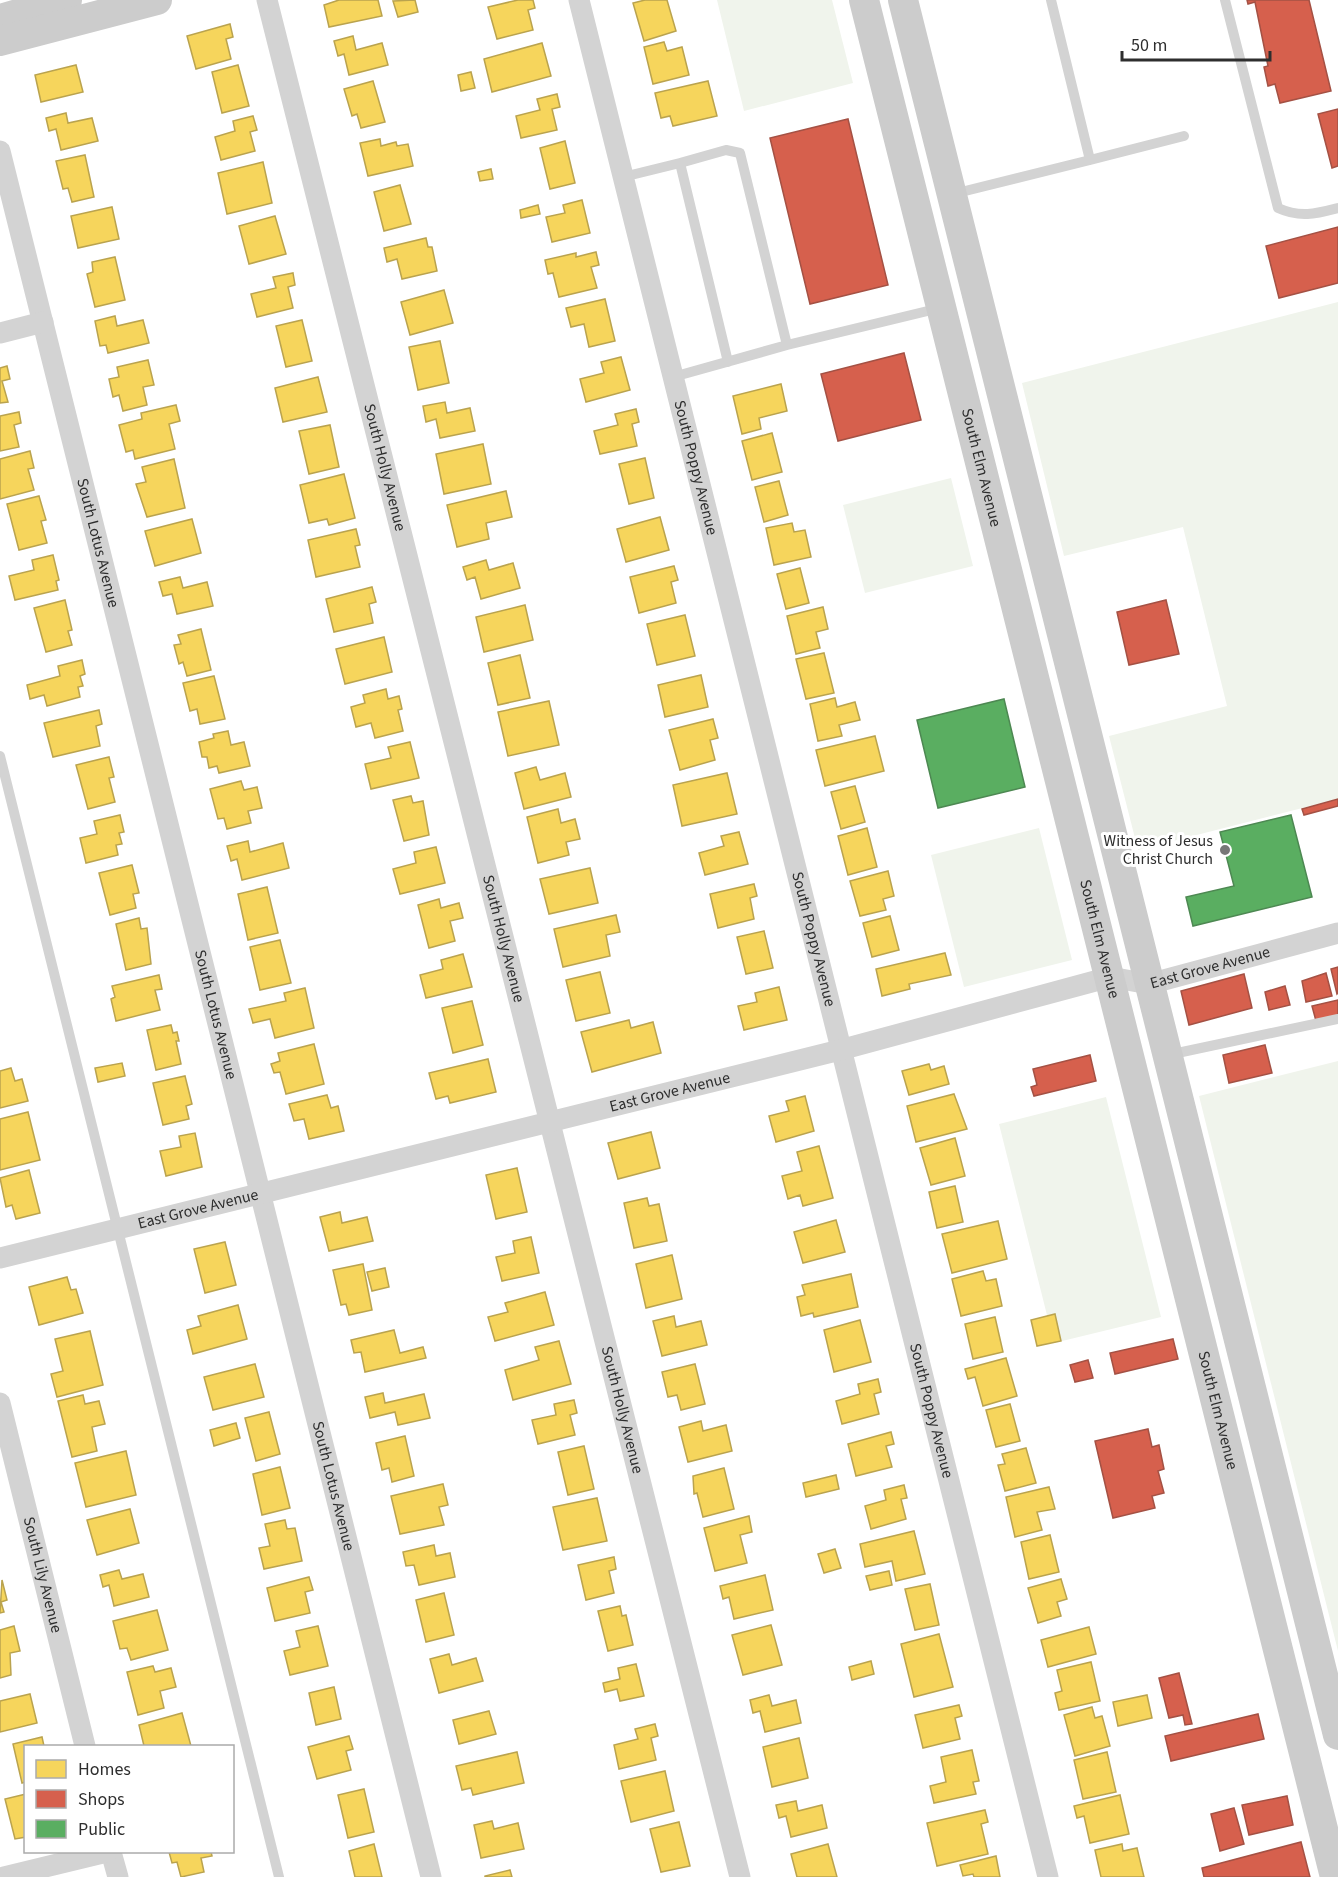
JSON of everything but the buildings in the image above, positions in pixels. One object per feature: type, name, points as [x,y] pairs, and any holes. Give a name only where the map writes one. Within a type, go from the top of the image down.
[{"type":"main road","points":[[0,19],[67,0]]},
{"type":"main road","points":[[0,41],[157,0]]},
{"type":"main road","name":"South Elm Avenue","points":[[864,0],[943,307],[1335,1877]]},
{"type":"main road","points":[[903,0],[1338,1735]]},
{"type":"street","name":"South Holly Avenue","points":[[267,0],[740,1877]]},
{"type":"street","name":"South Poppy Avenue","points":[[579,0],[1048,1877]]},
{"type":"street","name":"South Lotus Avenue","points":[[0,151],[431,1877]]},
{"type":"street","points":[[0,333],[43,322]]},
{"type":"street","name":"East Grove Avenue","points":[[0,1258],[840,1050],[1110,977],[1149,984],[1338,933]]},
{"type":"street","name":"South Lily Avenue","points":[[0,1403],[85,1745]]},
{"type":"street","points":[[4,1877],[101,1853]]},
{"type":"street","points":[[110,1853],[118,1877]]},
{"type":"lane","points":[[1051,0],[1090,160]]},
{"type":"lane","points":[[1225,0],[1278,207],[1293,215],[1311,215],[1338,208]]},
{"type":"lane","points":[[952,195],[1184,136]]},
{"type":"lane","points":[[623,177],[726,150],[741,153],[787,345]]},
{"type":"lane","points":[[680,163],[728,362]]},
{"type":"lane","points":[[673,377],[787,345],[943,307]]},
{"type":"lane","points":[[0,756],[279,1877]]},
{"type":"lane","points":[[1168,1055],[1338,1019]]},
{"type":"shaded area","points":[[717,0],[832,0],[853,83],[744,111]]},
{"type":"shaded area","points":[[1338,302],[1338,799],[1138,850],[1109,736],[1227,706],[1183,527],[1064,556],[1022,383]]},
{"type":"shaded area","points":[[951,478],[973,566],[865,593],[843,505]]},
{"type":"shaded area","points":[[1039,828],[1072,960],[964,987],[931,855]]},
{"type":"shaded area","points":[[1338,1061],[1338,1651],[1199,1096]]},
{"type":"shaded area","points":[[1106,1097],[1161,1317],[1054,1343],[999,1124]]},
{"type":"place","name":"Witness of Jesus Christ Church","points":[[1225,850]]}]
